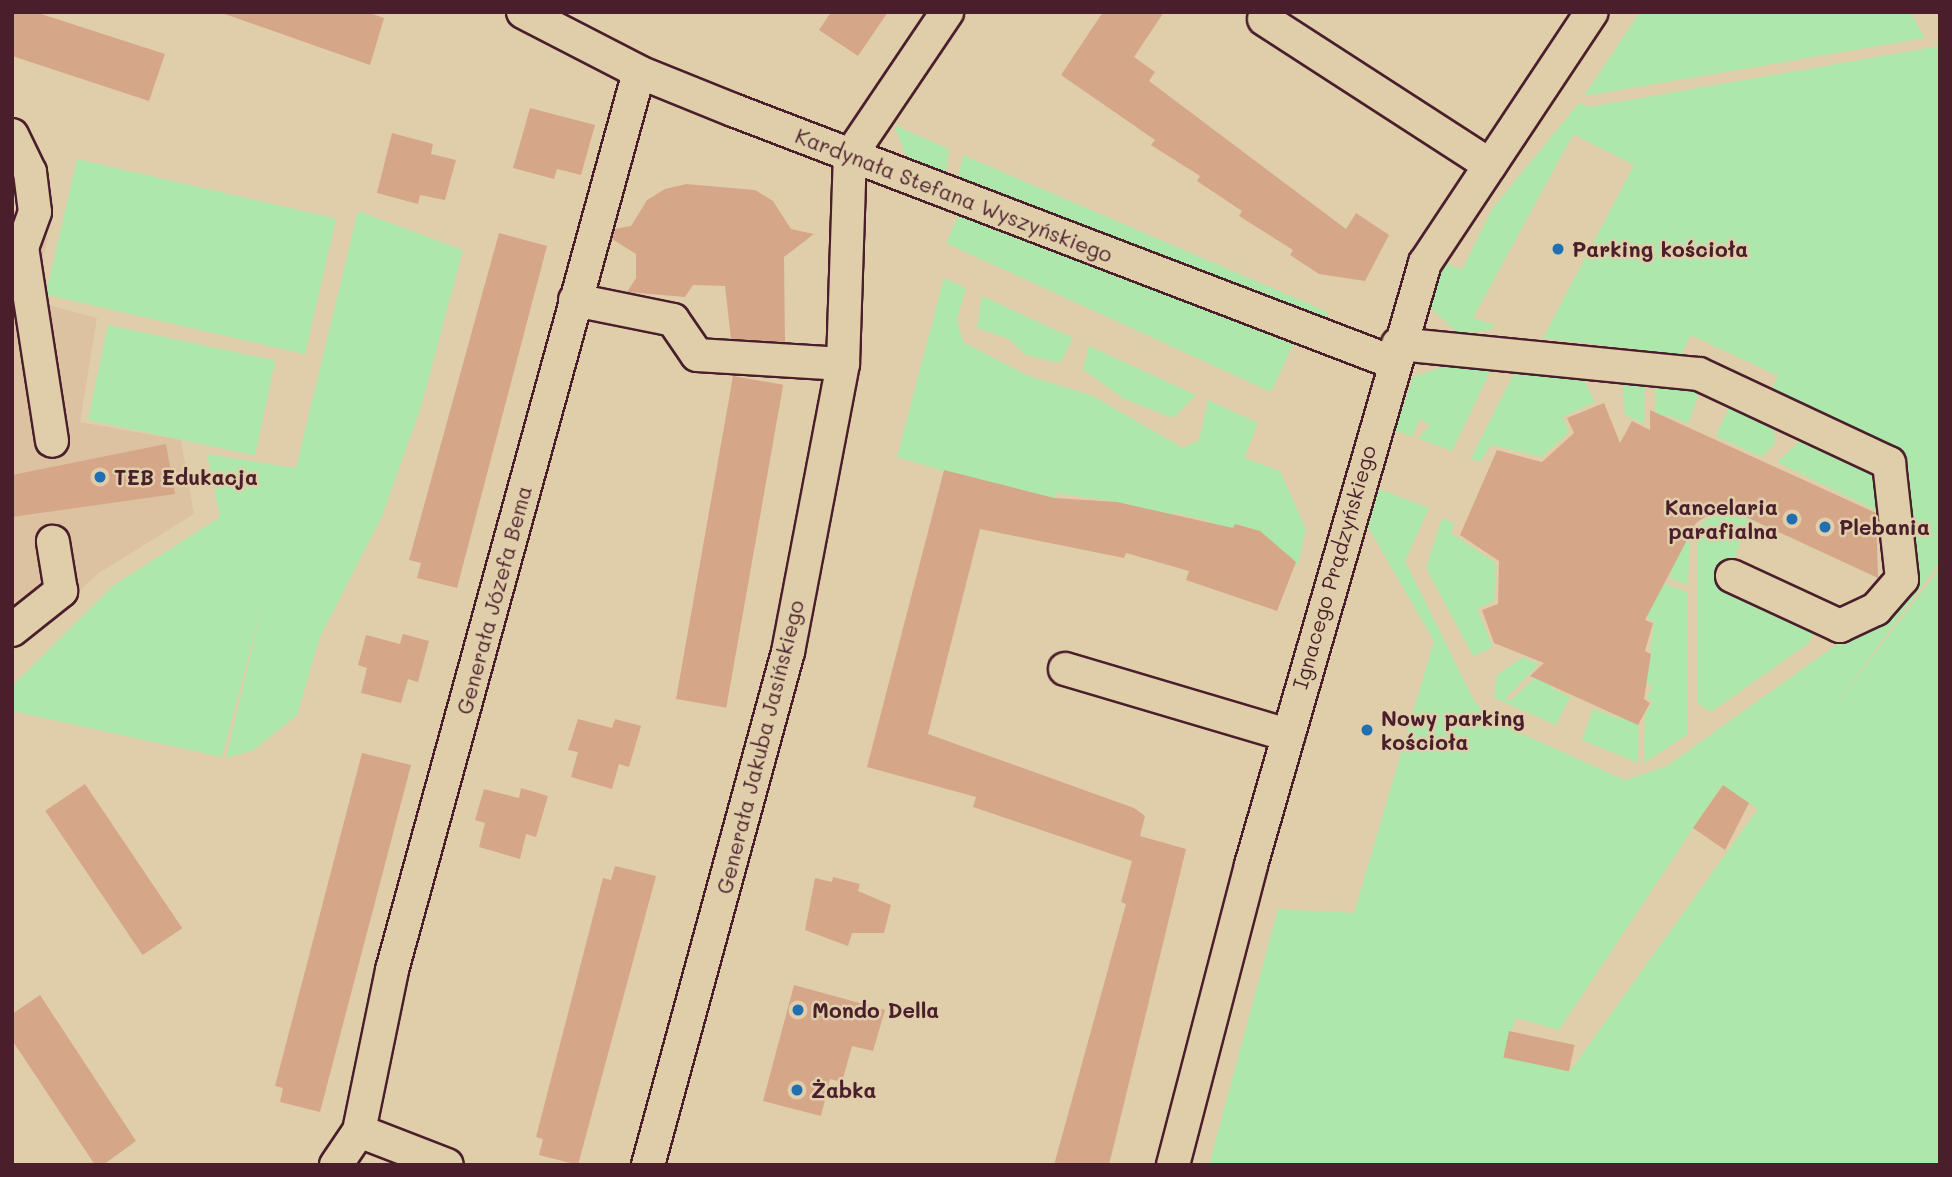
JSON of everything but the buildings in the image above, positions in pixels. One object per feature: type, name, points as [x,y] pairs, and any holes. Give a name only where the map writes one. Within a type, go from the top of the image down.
[{"type":"street","name":"Kardynała Stefana Wyszyńskiego","points":[[523,12],[556,21],[639,72],[850,156],[1395,353],[1699,374],[1889,463],[1902,579],[1876,609],[1840,626],[1732,576]]},
{"type":"street","points":[[850,156],[947,12]]},
{"type":"street","name":"Ignacego Prądzyńskiego","points":[[1173,1165],[1288,735],[1395,353],[1425,263],[1592,12]]},
{"type":"street","points":[[1264,19],[1490,165]]},
{"type":"street","name":"Generała Józefa Bema","points":[[346,1154],[392,970],[639,72]]},
{"type":"street","points":[[12,135],[30,172],[35,212],[17,248],[52,442]]},
{"type":"street","name":"Generała Jakuba Jasińskiego","points":[[648,1165],[788,652],[844,364],[850,156]]},
{"type":"street","points":[[575,300],[673,320],[697,355],[844,364]]},
{"type":"street","points":[[12,631],[61,591],[53,542]]},
{"type":"street","points":[[1065,669],[1288,735]]},
{"type":"street","points":[[346,1154],[447,1165]]},
{"type":"shaded area","name":"TEB Edukacja","points":[[48,237],[34,301],[97,318],[80,422],[181,440],[194,514],[99,573],[12,653],[12,243]]},
{"type":"green space","points":[[1640,12],[1910,12],[1925,38],[1584,96]]},
{"type":"green space","points":[[1940,46],[1940,562],[1829,713],[1940,568],[1940,1165],[1209,1165],[1278,909],[1354,913],[1434,641],[1368,527],[1379,489],[1429,508],[1405,561],[1475,702],[1493,721],[1625,780],[1667,766],[1914,589],[1902,461],[1769,394],[1778,376],[1691,335],[1681,355],[1543,338],[1634,165],[1575,135],[1473,318],[1495,325],[1490,330],[1459,334],[1426,304],[1443,262],[1462,270],[1492,209],[1579,103],[1589,107]],"holes":[[[1722,785],[1758,809],[1570,1071],[1503,1057],[1516,1018],[1559,1030]]]},
{"type":"green space","points":[[894,125],[949,149],[946,173],[906,156]]},
{"type":"green space","points":[[963,155],[1328,312],[1325,319],[958,178]]},
{"type":"green space","points":[[77,159],[336,219],[305,354],[46,294]]},
{"type":"green space","points":[[358,211],[463,250],[421,407],[382,516],[320,637],[297,715],[254,750],[226,758],[262,606],[222,757],[12,711],[12,686],[114,585],[220,517],[207,454],[296,468]]},
{"type":"green space","points":[[958,216],[1294,343],[1271,392],[946,243]]},
{"type":"green space","points":[[944,278],[966,288],[957,319],[963,342],[1029,376],[1093,396],[1183,448],[1199,440],[1208,400],[1258,423],[1244,458],[1280,471],[1306,529],[1298,565],[1259,531],[1235,524],[1231,534],[1213,529],[1214,523],[1174,512],[1171,521],[1117,502],[1056,493],[1053,503],[897,457]]},
{"type":"green space","points":[[982,296],[1073,338],[1059,363],[1026,355],[1009,339],[977,328]]},
{"type":"green space","points":[[108,325],[275,361],[255,455],[88,420]]},
{"type":"green space","points":[[1089,346],[1196,395],[1173,418],[1124,399],[1083,369]]},
{"type":"green space","points":[[1454,363],[1490,372],[1452,451],[1418,438],[1430,425],[1420,419],[1412,437],[1398,431],[1393,436],[1413,377]]},
{"type":"green space","points":[[1515,371],[1582,375],[1595,402],[1563,417],[1569,432],[1542,457],[1491,445],[1480,462],[1471,458]]},
{"type":"green space","points":[[1634,373],[1701,388],[1688,424],[1667,415],[1655,418],[1655,380],[1645,380],[1644,424],[1625,415],[1623,382]]},
{"type":"green space","points":[[1730,405],[1773,422],[1775,444],[1761,457],[1716,436]]},
{"type":"green space","points":[[1803,438],[1878,465],[1883,514],[1777,462]]},
{"type":"green space","points":[[1711,503],[1752,513],[1725,583],[1814,632],[1809,643],[1711,712],[1697,703],[1697,527],[1711,516]]},
{"type":"green space","points":[[1442,518],[1454,523],[1451,533],[1496,563],[1494,601],[1477,609],[1493,647],[1473,656],[1426,568]]},
{"type":"green space","points":[[1684,539],[1690,543],[1688,585],[1669,578],[1672,570],[1666,566]]},
{"type":"green space","points":[[1666,584],[1687,592],[1687,735],[1644,763],[1645,714],[1653,702],[1647,698],[1652,686],[1646,683],[1654,622],[1648,618],[1649,593]]},
{"type":"green space","points":[[1523,657],[1539,664],[1506,698],[1510,701],[1546,667],[1553,669],[1552,688],[1570,697],[1556,725],[1494,698],[1497,675]]},
{"type":"green space","points":[[1632,707],[1639,710],[1638,763],[1582,740],[1593,709],[1618,718]]},
{"type":"place","name":"Parking kościoła","points":[[1558,249]]},
{"type":"place","name":"TEB Edukacja","points":[[100,477]]},
{"type":"place","name":"Kancelaria parafialna","points":[[1792,519]]},
{"type":"place","name":"Plebania","points":[[1825,527]]},
{"type":"place","name":"Nowy parking kościoła","points":[[1367,730]]},
{"type":"place","name":"Mondo Della","points":[[798,1010]]},
{"type":"place","name":"Żabka","points":[[797,1090]]}]
